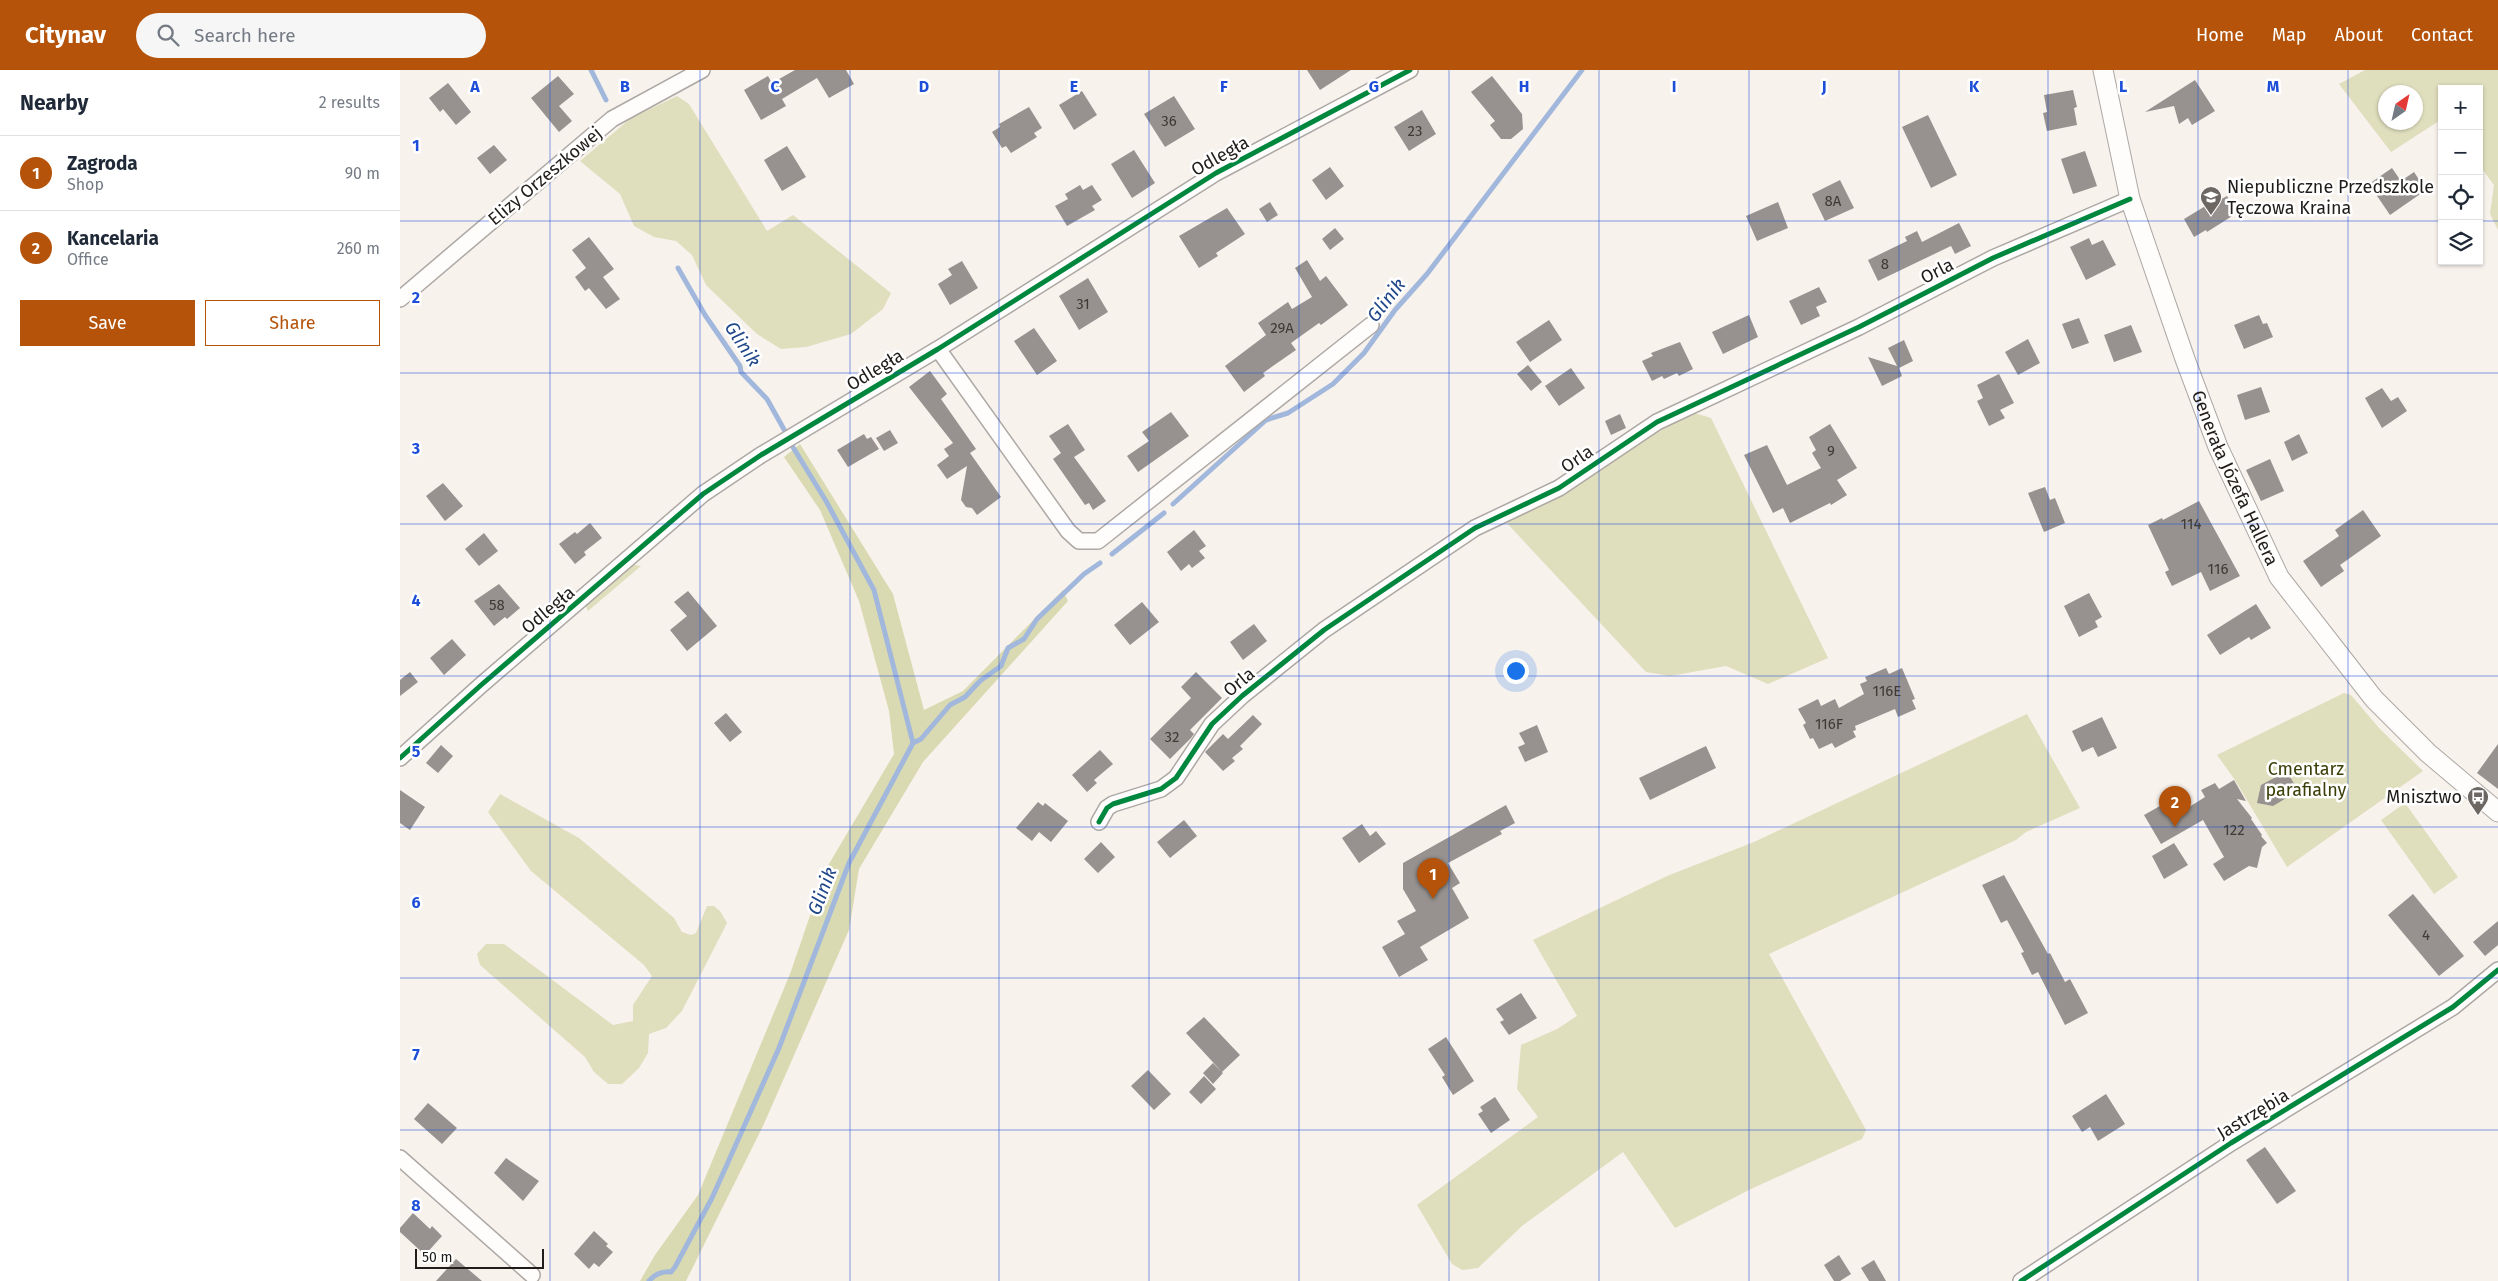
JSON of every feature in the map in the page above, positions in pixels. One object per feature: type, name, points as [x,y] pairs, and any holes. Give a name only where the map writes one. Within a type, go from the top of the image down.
[{"type":"street","name":"Elizy Orzeszkowej","points":[[400,299],[612,120],[702,70]]},
{"type":"street","name":"Odległa","points":[[400,758],[480,686],[703,494],[784,441],[938,349],[1216,173],[1410,70]]},
{"type":"street","name":"Generała Józefa Hallera","points":[[2102,70],[2130,200],[2185,359],[2218,447],[2279,577],[2374,699],[2428,754],[2498,812]]},
{"type":"street","name":"Orla","points":[[1099,822],[1107,808],[1113,804],[1168,785],[1182,770],[1212,724],[1242,696],[1324,630],[1475,528],[1559,488],[1657,422],[1859,327],[1993,258],[2130,200]]},
{"type":"street","points":[[938,349],[1068,531],[1079,541],[1098,541],[1371,325]]},
{"type":"street","name":"Jastrzębia","points":[[2021,1281],[2231,1143],[2453,1006],[2498,970]]},
{"type":"street","points":[[400,1158],[532,1275]]},
{"type":"green space","points":[[2365,70],[2498,70],[2498,230],[2490,214],[2494,185],[2483,170],[2483,85],[2438,85],[2438,122],[2391,152],[2339,84]]},
{"type":"green space","points":[[677,96],[689,104],[767,231],[793,215],[891,293],[883,309],[851,334],[806,347],[781,349],[757,334],[706,285],[692,255],[676,241],[654,237],[634,226],[620,194],[580,161],[631,118]]},
{"type":"green space","points":[[1691,412],[1711,418],[1828,658],[1768,684],[1726,666],[1670,676],[1646,672],[1504,520]]},
{"type":"green space","points":[[800,444],[893,594],[924,710],[963,691],[1063,590],[1068,601],[923,762],[859,869],[849,930],[763,1126],[686,1281],[640,1281],[655,1255],[698,1195],[790,974],[826,869],[894,754],[889,711],[859,601],[820,510],[784,457]]},
{"type":"green space","points":[[628,564],[641,566],[588,611],[584,602]]},
{"type":"green space","name":"Cmentarz parafialny","points":[[2344,693],[2351,695],[2379,728],[2423,771],[2287,867],[2235,780],[2217,755]]},
{"type":"green space","points":[[2027,714],[2080,808],[2026,832],[2016,840],[1769,954],[1866,1130],[1862,1139],[1753,1188],[1675,1228],[1623,1152],[1522,1226],[1478,1268],[1462,1270],[1452,1264],[1417,1205],[1538,1117],[1517,1089],[1521,1045],[1557,1029],[1577,1016],[1533,940],[1667,876],[1754,842]]},
{"type":"green space","points":[[500,794],[579,838],[674,918],[682,932],[691,935],[696,933],[707,906],[714,906],[720,911],[727,923],[682,1011],[666,1028],[649,1034],[648,1053],[639,1068],[622,1084],[608,1084],[594,1072],[585,1057],[480,965],[477,954],[486,944],[504,944],[613,1025],[633,1021],[633,1005],[652,976],[644,965],[531,871],[488,812]]},
{"type":"green space","points":[[2405,803],[2458,877],[2434,894],[2381,820]]},
{"type":"building","points":[[795,70],[846,70],[854,84],[829,98],[817,78],[782,99],[786,106],[761,120],[744,90],[768,76],[772,83]]},
{"type":"building","points":[[1307,70],[1351,70],[1320,90]]},
{"type":"building","points":[[558,76],[574,94],[559,106],[572,121],[559,132],[531,98]]},
{"type":"building","points":[[1492,76],[1522,114],[1523,129],[1511,139],[1501,139],[1490,125],[1495,121],[1471,92]]},
{"type":"building","points":[[2195,80],[2215,111],[2192,125],[2188,118],[2179,124],[2174,106],[2145,112]]},
{"type":"building","points":[[448,83],[471,112],[456,125],[443,109],[440,112],[429,98]]},
{"type":"building","points":[[2073,90],[2077,107],[2074,108],[2077,125],[2047,131],[2043,113],[2047,112],[2044,95]]},
{"type":"building","points":[[1082,91],[1097,115],[1074,130],[1059,105]]},
{"type":"building","points":[[1174,96],[1195,129],[1165,147],[1144,114]]},
{"type":"building","points":[[1029,107],[1042,128],[1034,133],[1037,137],[1011,153],[1006,146],[1002,148],[992,132],[1000,127],[999,124]]},
{"type":"building","points":[[1422,110],[1436,134],[1409,151],[1394,127]]},
{"type":"building","points":[[1928,115],[1957,175],[1931,188],[1902,127]]},
{"type":"building","points":[[494,145],[507,160],[490,174],[477,158]]},
{"type":"building","points":[[787,146],[806,177],[782,191],[764,160]]},
{"type":"building","points":[[1134,150],[1155,183],[1132,198],[1111,164]]},
{"type":"building","points":[[2085,151],[2097,186],[2073,194],[2061,159]]},
{"type":"building","points":[[1330,167],[1344,186],[1326,200],[1312,180]]},
{"type":"building","points":[[2392,168],[2401,181],[2414,172],[2426,190],[2390,215],[2369,184]]},
{"type":"building","points":[[1840,180],[1854,208],[1825,221],[1812,194]]},
{"type":"building","points":[[1080,185],[1083,190],[1092,185],[1102,200],[1092,206],[1095,210],[1067,226],[1055,206],[1068,199],[1065,194]]},
{"type":"building","name":"Niepubliczne Przedszkole Tęczowa Kraina","points":[[2227,196],[2237,213],[2207,232],[2206,230],[2194,237],[2184,219],[2217,199],[2218,201]]},
{"type":"building","points":[[1270,202],[1278,215],[1267,222],[1259,209]]},
{"type":"building","points":[[1778,202],[1788,228],[1757,241],[1746,216]]},
{"type":"building","points":[[1227,208],[1245,234],[1216,253],[1218,256],[1199,268],[1179,236]]},
{"type":"building","points":[[1959,223],[1971,246],[1955,254],[1951,246],[1878,281],[1868,260],[1907,241],[1905,237],[1917,231],[1922,242]]},
{"type":"building","points":[[1335,228],[1344,239],[1330,250],[1322,239]]},
{"type":"building","points":[[589,237],[614,269],[603,277],[620,299],[606,309],[589,288],[585,291],[575,277],[586,268],[572,250]]},
{"type":"building","points":[[2089,238],[2092,245],[2103,240],[2116,265],[2086,280],[2070,247]]},
{"type":"building","points":[[1307,260],[1320,281],[1326,276],[1348,305],[1321,325],[1319,323],[1291,343],[1296,350],[1263,373],[1265,376],[1244,392],[1225,366],[1266,335],[1258,323],[1288,302],[1292,309],[1312,297],[1295,268]]},
{"type":"building","points":[[962,261],[978,288],[950,305],[938,284],[952,275],[948,269]]},
{"type":"building","points":[[1088,278],[1108,312],[1079,330],[1059,296]]},
{"type":"building","points":[[1819,287],[1827,302],[1816,307],[1820,316],[1801,325],[1789,301]]},
{"type":"building","points":[[1749,315],[1758,337],[1723,354],[1712,332]]},
{"type":"building","points":[[2259,315],[2263,324],[2267,323],[2273,337],[2244,349],[2234,325]]},
{"type":"building","points":[[2079,318],[2089,343],[2072,349],[2062,324]]},
{"type":"building","points":[[1549,320],[1562,340],[1530,362],[1516,342]]},
{"type":"building","points":[[2131,325],[2142,352],[2114,362],[2104,335]]},
{"type":"building","points":[[1034,328],[1057,361],[1037,375],[1014,341]]},
{"type":"building","points":[[2028,339],[2040,363],[2018,375],[2005,352]]},
{"type":"building","points":[[1904,340],[1913,361],[1899,368],[1902,376],[1882,386],[1868,357],[1897,366],[1888,348]]},
{"type":"building","points":[[1680,342],[1693,369],[1679,376],[1677,373],[1664,379],[1662,376],[1652,381],[1642,361],[1653,356],[1651,353]]},
{"type":"building","points":[[1528,365],[1542,382],[1531,391],[1517,374]]},
{"type":"building","points":[[1571,368],[1585,388],[1559,406],[1545,386]]},
{"type":"building","points":[[930,371],[947,394],[941,399],[976,449],[970,453],[1001,497],[977,515],[972,508],[966,507],[961,500],[967,466],[947,479],[937,465],[949,456],[944,449],[953,443],[909,387]]},
{"type":"building","points":[[1999,374],[2014,403],[2000,410],[2005,418],[1989,426],[1977,401],[1983,398],[1977,385]]},
{"type":"building","points":[[2261,387],[2270,412],[2245,420],[2237,395]]},
{"type":"building","points":[[2382,388],[2391,401],[2398,397],[2407,411],[2382,428],[2365,398]]},
{"type":"building","points":[[1171,412],[1189,436],[1138,472],[1127,456],[1149,441],[1142,432]]},
{"type":"building","points":[[1620,414],[1626,428],[1611,435],[1605,421]]},
{"type":"building","points":[[1068,424],[1085,450],[1074,457],[1106,501],[1093,510],[1089,503],[1085,505],[1053,459],[1061,453],[1049,436]]},
{"type":"building","points":[[1830,424],[1857,468],[1837,480],[1847,495],[1831,505],[1830,503],[1790,523],[1783,508],[1773,513],[1744,455],[1767,445],[1787,485],[1821,468],[1812,453],[1816,450],[1809,437]]},
{"type":"building","points":[[890,430],[898,443],[884,451],[876,438]]},
{"type":"building","points":[[864,434],[867,439],[871,437],[879,449],[848,467],[837,450]]},
{"type":"building","points":[[2299,434],[2308,453],[2292,461],[2284,442]]},
{"type":"building","points":[[2270,459],[2284,491],[2261,501],[2246,470]]},
{"type":"building","points":[[443,483],[463,506],[445,521],[426,496]]},
{"type":"building","points":[[2045,487],[2050,500],[2055,498],[2065,523],[2044,532],[2028,493]]},
{"type":"building","points":[[2199,501],[2240,576],[2210,591],[2201,572],[2172,586],[2165,572],[2169,570],[2148,525],[2162,518],[2163,520]]},
{"type":"building","points":[[2363,510],[2381,536],[2340,565],[2344,571],[2321,587],[2303,561],[2339,536],[2335,530]]},
{"type":"building","points":[[590,523],[602,538],[584,552],[586,555],[575,564],[559,544],[575,532],[577,534]]},
{"type":"building","points":[[1194,530],[1206,546],[1199,551],[1205,558],[1192,568],[1189,564],[1181,571],[1167,552]]},
{"type":"building","points":[[484,533],[498,551],[479,566],[465,549]]},
{"type":"building","points":[[499,584],[520,608],[507,619],[505,617],[494,626],[474,601]]},
{"type":"building","points":[[688,591],[717,626],[687,651],[670,630],[687,616],[674,602]]},
{"type":"building","points":[[2089,593],[2102,617],[2095,621],[2098,627],[2079,637],[2064,606]]},
{"type":"building","points":[[1142,602],[1159,622],[1130,645],[1114,625]]},
{"type":"building","points":[[2256,604],[2271,628],[2251,640],[2249,637],[2220,655],[2207,635]]},
{"type":"building","points":[[1254,624],[1267,641],[1243,660],[1230,642]]},
{"type":"building","points":[[452,639],[466,655],[444,675],[430,658]]},
{"type":"building","points":[[1886,668],[1889,674],[1902,668],[1915,699],[1912,700],[1916,709],[1898,717],[1895,709],[1855,726],[1856,730],[1853,731],[1856,737],[1835,748],[1832,743],[1819,749],[1813,738],[1810,739],[1803,725],[1806,723],[1798,709],[1818,699],[1821,706],[1835,699],[1839,708],[1864,694],[1860,684],[1867,681],[1865,677]]},
{"type":"building","points":[[410,672],[418,682],[400,696],[400,680]]},
{"type":"building","points":[[1196,672],[1222,698],[1190,730],[1194,734],[1170,759],[1150,739],[1191,698],[1181,687]]},
{"type":"building","points":[[726,713],[742,732],[730,742],[714,723]]},
{"type":"building","points":[[1253,715],[1262,724],[1240,746],[1243,749],[1232,758],[1235,761],[1223,771],[1205,752],[1223,734],[1228,739]]},
{"type":"building","points":[[2102,717],[2117,748],[2098,757],[2093,747],[2082,752],[2072,731]]},
{"type":"building","points":[[1537,725],[1548,752],[1525,762],[1518,747],[1525,744],[1519,733]]},
{"type":"building","points":[[2498,744],[2498,789],[2477,773]]},
{"type":"building","points":[[441,745],[453,756],[438,773],[426,763]]},
{"type":"building","points":[[1706,746],[1716,768],[1650,800],[1639,778]]},
{"type":"building","points":[[1100,750],[1113,764],[1094,780],[1097,783],[1087,792],[1072,775]]},
{"type":"building","points":[[2287,771],[2298,791],[2273,806],[2257,803],[2261,785]]},
{"type":"building","points":[[2234,780],[2246,801],[2237,799],[2252,818],[2261,836],[2267,843],[2262,847],[2257,868],[2249,866],[2224,881],[2213,864],[2224,857],[2203,820],[2161,844],[2144,815],[2167,802],[2175,816],[2205,797],[2201,790],[2215,783],[2219,789]]},
{"type":"building","points":[[400,790],[425,807],[410,830],[400,823]]},
{"type":"building","points":[[1038,802],[1043,806],[1045,803],[1068,821],[1051,842],[1039,832],[1032,841],[1016,828]]},
{"type":"building","points":[[1506,805],[1515,823],[1500,831],[1502,834],[1448,863],[1460,883],[1452,888],[1469,918],[1420,947],[1428,960],[1399,977],[1382,947],[1405,934],[1397,921],[1416,911],[1403,889],[1403,863]]},
{"type":"building","points":[[1184,820],[1197,836],[1170,858],[1157,842]]},
{"type":"building","points":[[1362,824],[1370,836],[1376,831],[1386,844],[1359,863],[1342,838]]},
{"type":"building","points":[[1101,842],[1115,857],[1098,873],[1084,859]]},
{"type":"building","points":[[2174,843],[2188,865],[2164,879],[2152,856]]},
{"type":"building","points":[[2004,875],[2065,982],[2070,979],[2088,1013],[2065,1025],[2038,972],[2032,975],[2021,953],[2024,952],[2007,920],[2001,923],[1982,885]]},
{"type":"building","points":[[2413,894],[2464,956],[2439,976],[2388,915]]},
{"type":"building","points":[[2498,921],[2498,945],[2485,956],[2473,942]]},
{"type":"building","points":[[1521,993],[1537,1018],[1509,1035],[1500,1022],[1504,1020],[1496,1009]]},
{"type":"building","points":[[1204,1017],[1240,1055],[1222,1072],[1186,1033]]},
{"type":"building","points":[[1446,1037],[1474,1081],[1453,1095],[1442,1077],[1445,1075],[1428,1049]]},
{"type":"building","points":[[1213,1063],[1223,1073],[1213,1084],[1203,1073]]},
{"type":"building","points":[[1148,1070],[1171,1094],[1154,1110],[1131,1086]]},
{"type":"building","points":[[1204,1076],[1216,1089],[1201,1104],[1189,1092]]},
{"type":"building","points":[[2106,1094],[2125,1124],[2098,1141],[2090,1127],[2082,1132],[2072,1116]]},
{"type":"building","points":[[1495,1097],[1510,1120],[1491,1133],[1478,1114],[1483,1111],[1480,1107]]},
{"type":"building","points":[[428,1103],[457,1128],[442,1144],[414,1119]]},
{"type":"building","points":[[2265,1147],[2296,1191],[2277,1204],[2246,1160]]},
{"type":"building","points":[[506,1158],[539,1181],[523,1201],[494,1173]]},
{"type":"building","points":[[413,1213],[430,1229],[432,1226],[442,1236],[425,1255],[400,1232],[400,1228]]},
{"type":"building","points":[[594,1231],[608,1244],[606,1246],[613,1252],[599,1267],[594,1263],[589,1269],[574,1254]]},
{"type":"building","points":[[1839,1255],[1851,1274],[1840,1281],[1834,1281],[1824,1265]]},
{"type":"building","points":[[456,1259],[482,1281],[436,1281]]},
{"type":"building","points":[[1874,1260],[1886,1281],[1869,1281],[1861,1268]]},
{"type":"waterway","name":"Glinik","points":[[591,70],[606,100]]},
{"type":"waterway","name":"Glinik","points":[[1173,504],[1266,420],[1288,413],[1333,384],[1364,353],[1395,310],[1427,274],[1582,70]]},
{"type":"waterway","name":"Glinik","points":[[678,268],[705,315],[740,366],[741,372],[767,399],[786,433]]},
{"type":"waterway","points":[[791,444],[826,501],[874,590],[913,743]]},
{"type":"waterway","name":"Glinik","points":[[1112,554],[1164,513]]},
{"type":"waterway","name":"Glinik","points":[[649,1281],[654,1276],[671,1272],[675,1267],[712,1198],[779,1048],[849,863],[913,743],[921,739],[950,705],[965,697],[980,681],[1001,666],[1008,648],[1024,639],[1037,619],[1084,574],[1100,563]]},
{"type":"cycle path","points":[[400,758],[480,686],[703,494],[761,455],[938,349],[1216,173],[1410,70]]},
{"type":"cycle path","points":[[1099,822],[1107,808],[1113,804],[1161,789],[1176,778],[1212,724],[1242,696],[1324,630],[1475,528],[1559,488],[1657,422],[1859,327],[1993,258],[2130,199]]},
{"type":"cycle path","points":[[2021,1281],[2231,1143],[2453,1007],[2498,970]]},
{"type":"place","name":"Niepubliczne Przedszkole Tęczowa Kraina","points":[[2211,216]]},
{"type":"place","name":"Mnisztwo","points":[[2478,816]]},
{"type":"place","name":"Kancelaria","points":[[2175,827]]},
{"type":"place","name":"Zagroda","points":[[1433,899]]}]
